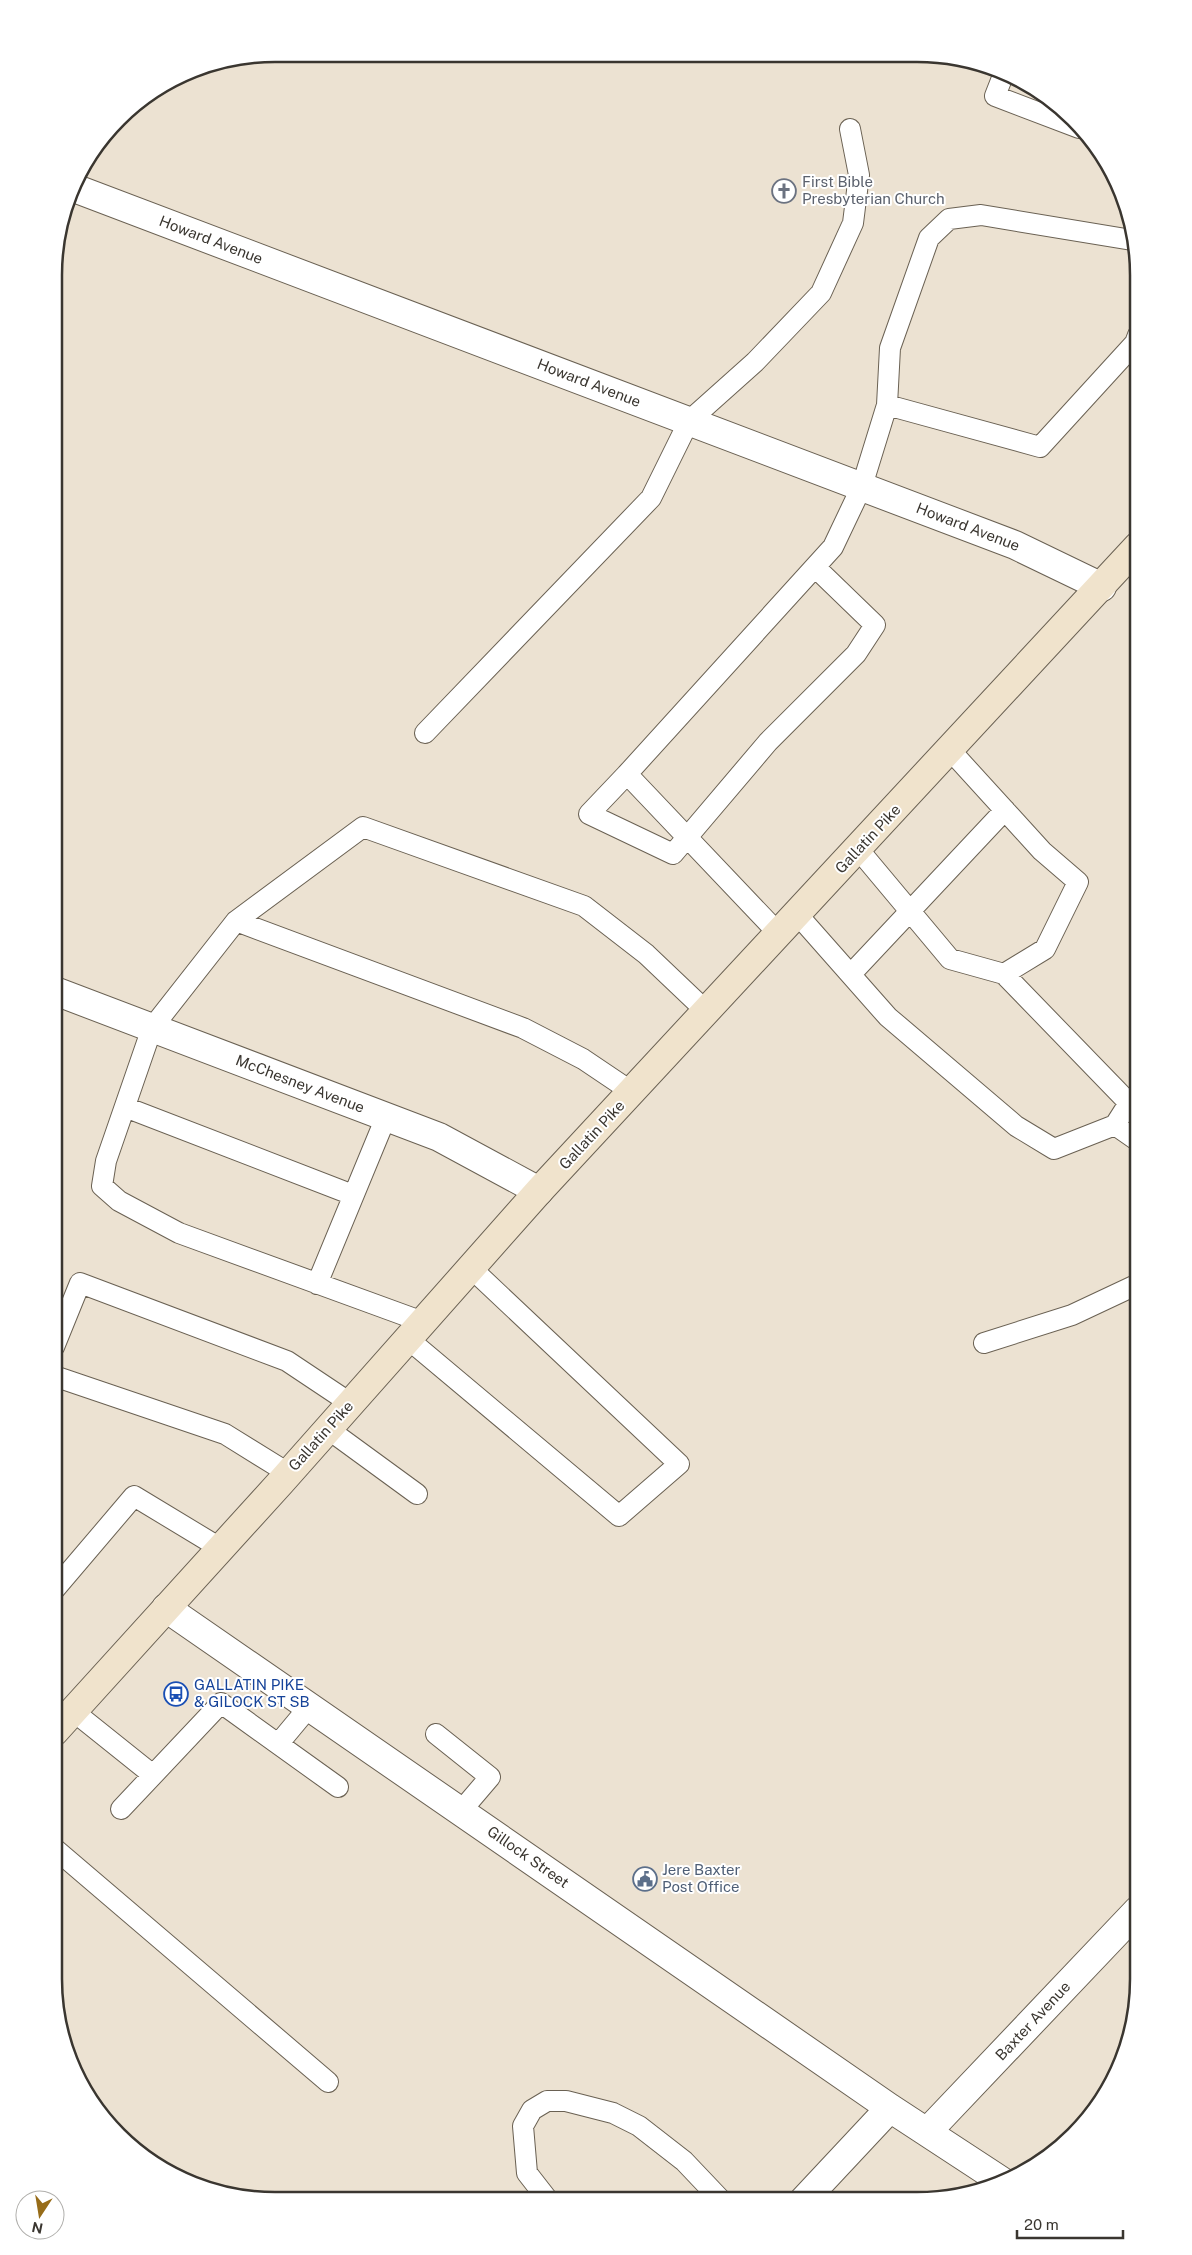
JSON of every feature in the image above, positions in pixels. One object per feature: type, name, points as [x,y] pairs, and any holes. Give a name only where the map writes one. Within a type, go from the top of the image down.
[{"type":"main road","name":"Gallatin Pike","points":[[62,1723],[328,1429],[539,1191],[1130,555]]},
{"type":"street","name":"Howard Avenue","points":[[81,191],[1015,545],[1102,587]]},
{"type":"street","name":"McChesney Avenue","points":[[62,994],[439,1137],[539,1191]]},
{"type":"street","name":"Gillock Street","points":[[166,1608],[890,2108],[928,2131]]},
{"type":"street","name":"Baxter Avenue","points":[[928,2131],[1130,1918]]},
{"type":"street","points":[[811,2192],[890,2108]]},
{"type":"street","points":[[928,2131],[995,2177]]},
{"type":"lane","points":[[1001,80],[994,96],[1065,123]]},
{"type":"lane","points":[[425,733],[651,498],[689,421],[755,362],[821,293],[854,223],[859,175],[850,129]]},
{"type":"lane","points":[[815,567],[875,625],[856,654],[768,742],[688,838],[673,854],[589,814],[628,774],[833,547],[862,486],[887,404],[890,348],[930,238],[948,219],[981,215],[1126,239]]},
{"type":"lane","points":[[887,404],[1040,447],[1130,348]]},
{"type":"lane","points":[[950,750],[1042,851],[1078,882],[1045,948],[1004,974]]},
{"type":"lane","points":[[628,774],[779,934]]},
{"type":"lane","points":[[851,974],[1005,810]]},
{"type":"lane","points":[[472,1268],[680,1464],[619,1516],[415,1330],[316,1284],[178,1233],[119,1201],[102,1186],[106,1161],[152,1028],[236,921],[363,827],[584,906],[646,954],[707,1012]]},
{"type":"lane","points":[[798,914],[888,1016],[983,1100],[1016,1126],[1054,1149],[1115,1125],[1130,1103],[1004,974],[950,959],[858,849]]},
{"type":"lane","points":[[236,921],[523,1028],[583,1059],[632,1092]]},
{"type":"lane","points":[[125,1107],[353,1195]]},
{"type":"lane","points":[[316,1284],[386,1117]]},
{"type":"lane","points":[[1115,1125],[1130,1135]]},
{"type":"lane","points":[[62,1327],[80,1283],[287,1361],[350,1404]]},
{"type":"lane","points":[[984,1343],[1072,1315],[1130,1288]]},
{"type":"lane","points":[[62,1379],[225,1434],[288,1473]]},
{"type":"lane","points":[[328,1429],[417,1494]]},
{"type":"lane","points":[[62,1581],[134,1496],[220,1548]]},
{"type":"lane","points":[[121,1809],[221,1704],[279,1743],[338,1787]]},
{"type":"lane","points":[[279,1743],[309,1706]]},
{"type":"lane","points":[[73,1711],[153,1775]]},
{"type":"lane","points":[[436,1734],[490,1777],[461,1812]]},
{"type":"lane","points":[[62,1855],[328,2082]]},
{"type":"lane","points":[[542,2192],[527,2173],[523,2126],[532,2110],[547,2101],[566,2101],[613,2113],[639,2126],[684,2161],[713,2192]]},
{"type":"place","name":"First Bible Presbyterian Church","points":[[784,191]]},
{"type":"place","name":"GALLATIN PIKE & GILOCK ST SB","points":[[176,1694]]},
{"type":"place","name":"Jere Baxter Post Office","points":[[645,1879]]}]
